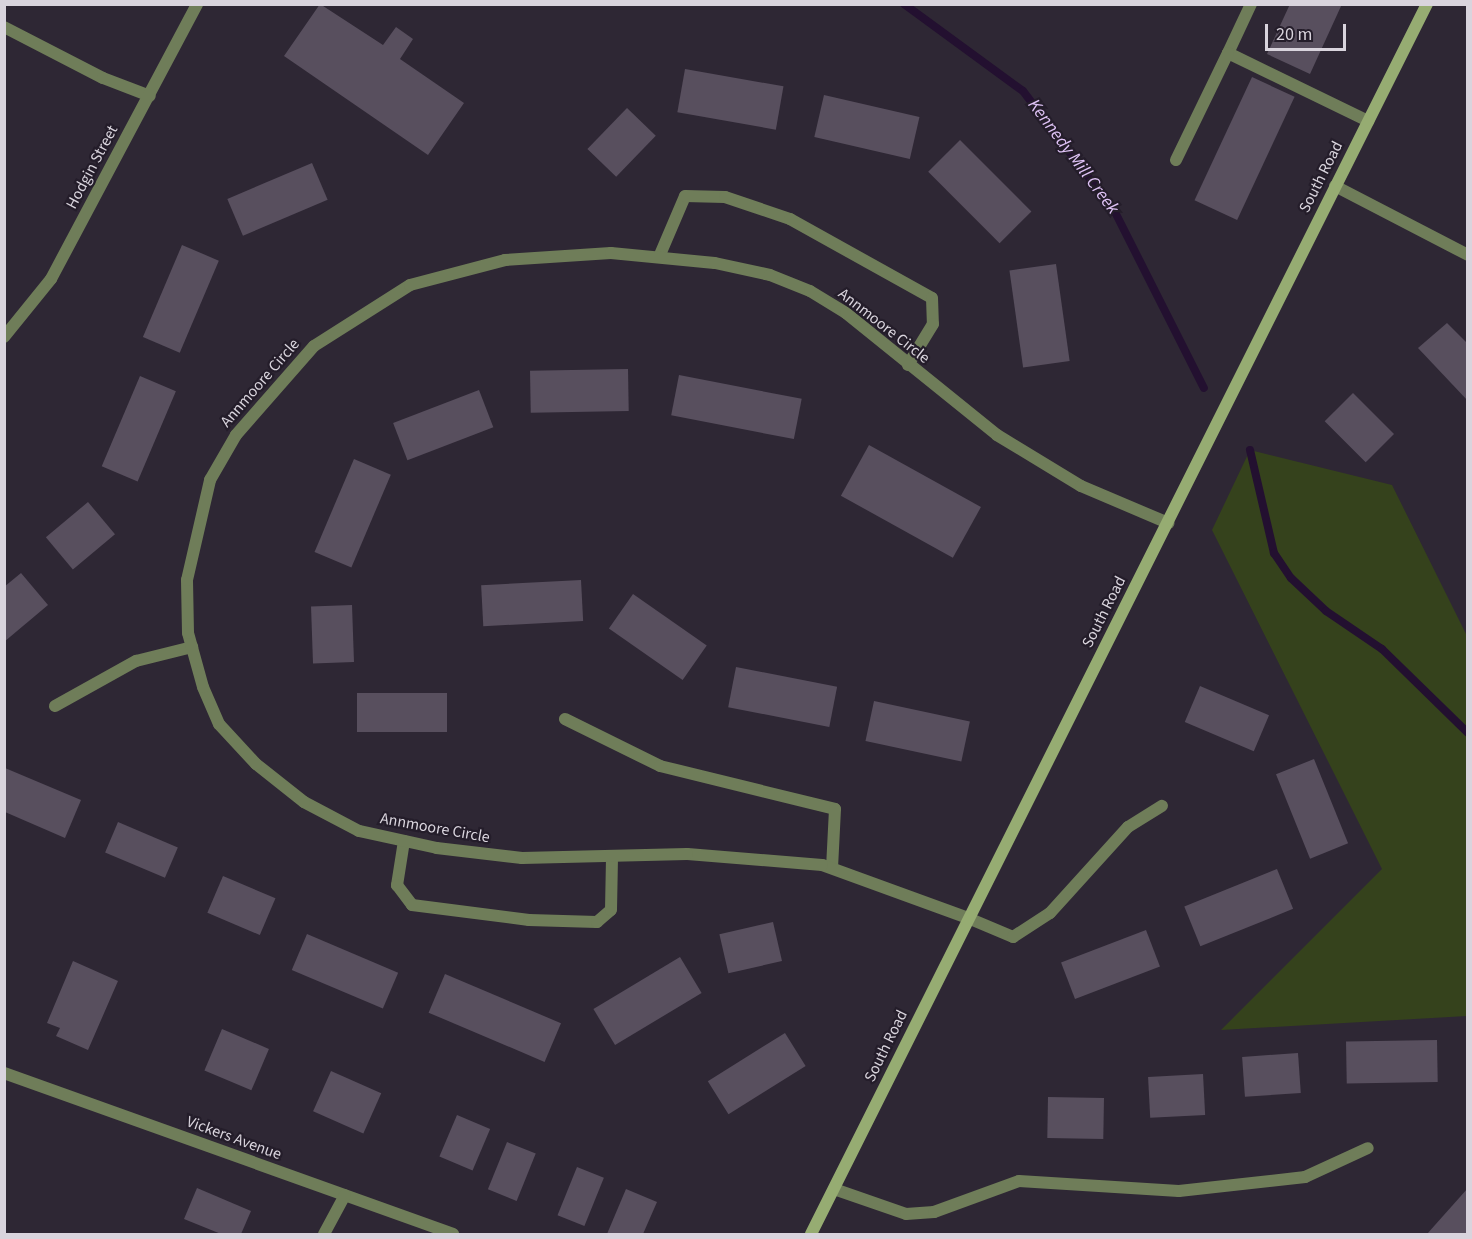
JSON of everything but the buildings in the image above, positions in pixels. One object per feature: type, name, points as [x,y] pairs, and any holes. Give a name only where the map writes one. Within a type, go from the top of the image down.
[{"type":"street","name":"Hodgin Street","points":[[4,337],[51,279],[150,96],[196,4]]},
{"type":"street","points":[[1176,159],[1251,4]]},
{"type":"street","name":"South Road","points":[[812,1234],[1427,4]]},
{"type":"street","points":[[4,27],[103,78],[150,96]]},
{"type":"street","points":[[1228,54],[1368,121]]},
{"type":"street","points":[[1335,186],[1467,255]]},
{"type":"street","points":[[659,257],[686,196],[725,197],[790,219],[932,297],[933,324],[908,365]]},
{"type":"street","name":"Annmoore Circle","points":[[1162,806],[1128,826],[1050,914],[1013,938],[968,918],[832,868],[759,857],[522,858],[404,841],[358,831],[304,802],[256,764],[219,724],[192,647],[187,580],[210,480],[236,435],[314,346],[410,285],[457,270],[551,253],[659,257],[770,275],[810,291],[846,313],[997,435],[1081,486],[1168,523]]},
{"type":"street","points":[[55,706],[135,662],[192,647]]},
{"type":"street","points":[[565,719],[660,766],[835,809],[832,868]]},
{"type":"street","points":[[404,841],[397,885],[412,905],[529,920],[597,922],[611,910],[612,856]]},
{"type":"street","name":"Vickers Avenue","points":[[4,1073],[453,1234]]},
{"type":"street","points":[[834,1189],[869,1205],[915,1214],[934,1212],[1019,1181],[1179,1191],[1305,1177],[1368,1148]]},
{"type":"street","points":[[324,1234],[345,1195]]},
{"type":"green space","points":[[1250,450],[1392,485],[1467,636],[1467,1016],[1221,1030],[1382,869],[1212,530]]},
{"type":"waterway","name":"Kennedy Mill Creek","points":[[904,4],[1023,91],[1115,212],[1204,388]]},
{"type":"waterway","name":"Kennedy Mill Creek","points":[[1250,450],[1274,553],[1291,578],[1326,611],[1382,649],[1468,733]]}]
